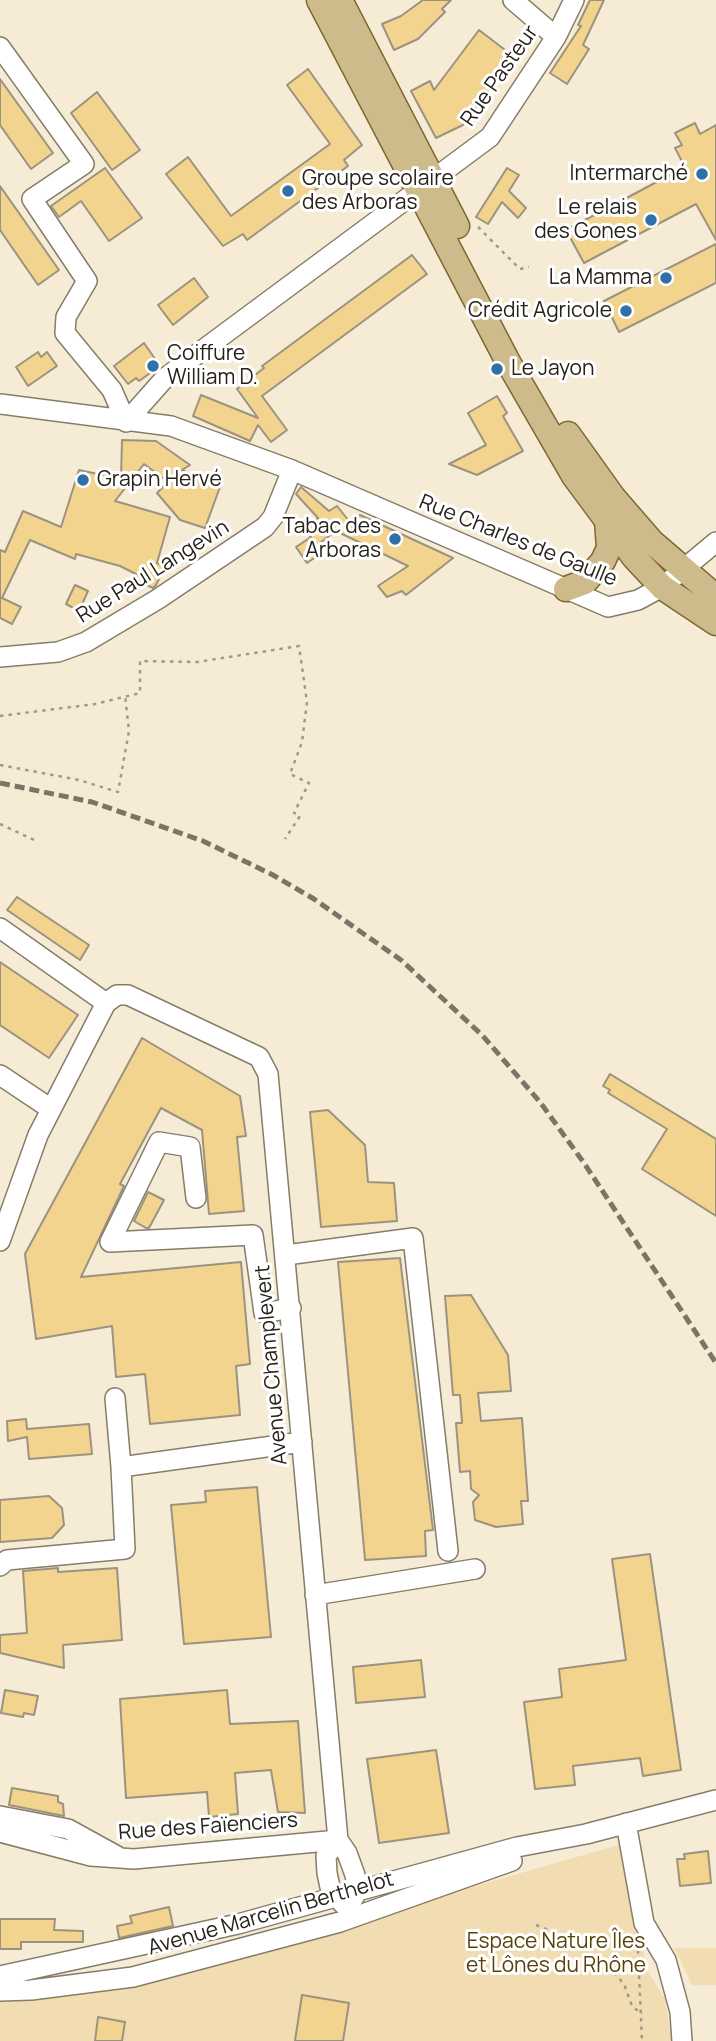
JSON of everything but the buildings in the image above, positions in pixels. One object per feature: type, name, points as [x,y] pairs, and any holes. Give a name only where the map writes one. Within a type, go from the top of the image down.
[{"type":"main road","points":[[318,0],[585,461],[652,542],[682,571],[716,597]]},
{"type":"main road","points":[[340,0],[425,187],[547,432],[634,557],[662,587],[716,623]]},
{"type":"main road","points":[[566,589],[585,582],[603,561],[609,548],[607,520]]},
{"type":"street","points":[[513,0],[556,37]]},
{"type":"street","name":"Rue Pasteur","points":[[126,422],[165,379],[490,137],[556,37],[574,0]]},
{"type":"street","points":[[0,47],[84,164],[32,199],[87,281],[66,317],[65,333],[112,390],[126,422]]},
{"type":"street","name":"Rue Charles de Gaulle","points":[[0,404],[171,426],[292,470],[608,607],[638,600],[662,587],[716,542]]},
{"type":"street","name":"Rue Paul Langevin","points":[[0,657],[58,652],[86,642],[158,599],[265,527],[274,517],[292,470]]},
{"type":"street","points":[[0,928],[106,1003],[38,1135],[0,1241]]},
{"type":"street","name":"Avenue Champlevert","points":[[106,1003],[117,995],[128,995],[259,1057],[268,1074],[338,1840]]},
{"type":"street","points":[[0,1075],[51,1110]]},
{"type":"street","points":[[196,1198],[190,1147],[159,1142],[110,1242],[253,1235],[264,1313],[291,1308]]},
{"type":"street","points":[[286,1255],[412,1238],[448,1551]]},
{"type":"street","points":[[0,1566],[7,1560],[125,1549],[115,1398]]},
{"type":"street","points":[[121,1466],[302,1442]]},
{"type":"street","points":[[315,1595],[475,1569]]},
{"type":"street","name":"Avenue Marcelin Berthelot","points":[[0,1976],[268,1929],[586,1834],[716,1800]]},
{"type":"street","points":[[0,1816],[68,1829],[120,1858]]},
{"type":"street","points":[[626,1823],[644,1923],[666,1960],[680,2012],[681,2041]]},
{"type":"street","name":"Rue des Faïenciers","points":[[0,1832],[91,1856],[120,1858],[338,1840]]},
{"type":"street","name":"Avenue Marcelin Berthelot","points":[[0,1991],[120,1979],[167,1968],[268,1929],[348,1907],[358,1890],[517,1847],[586,1834]]},
{"type":"street","points":[[348,1907],[330,1886],[326,1856],[338,1840],[347,1853],[358,1890]]},
{"type":"path","points":[[477,225],[520,269],[528,267]]},
{"type":"path","points":[[0,716],[94,704],[140,693],[140,662],[197,662],[299,646],[307,702],[302,742],[290,775],[309,783],[293,813],[300,816],[285,839]]},
{"type":"path","points":[[0,765],[79,780],[118,792],[124,773],[129,731],[125,695]]},
{"type":"path","points":[[0,824],[34,840]]},
{"type":"path","points":[[642,2041],[638,1951],[644,1923]]},
{"type":"path","points":[[536,1925],[592,1948],[624,1984],[632,2006],[642,2014]]},
{"type":"green space","name":"Espace Nature Îles et Lônes du Rhône","points":[[625,1843],[647,1970],[665,1999],[672,2041],[0,2041],[0,1999],[128,1986]]},
{"type":"green space","points":[[674,1948],[716,1948],[716,1985],[692,1985]]},
{"type":"railway","points":[[0,783],[92,802],[203,841],[273,875],[314,899],[401,960],[482,1035],[540,1102],[584,1163],[716,1363]]},
{"type":"place","name":"Intermarché","points":[[702,174]]},
{"type":"place","name":"Groupe scolaire des Arboras","points":[[288,191]]},
{"type":"place","name":"Le relais des Gones","points":[[651,220]]},
{"type":"place","name":"La Mamma","points":[[666,278]]},
{"type":"place","name":"Crédit Agricole","points":[[626,311]]},
{"type":"place","name":"Coiffure William D.","points":[[153,366]]},
{"type":"place","name":"Le Jayon","points":[[497,369]]},
{"type":"place","name":"Grapin Hervé","points":[[83,480]]},
{"type":"place","name":"Tabac des Arboras","points":[[395,539]]}]
